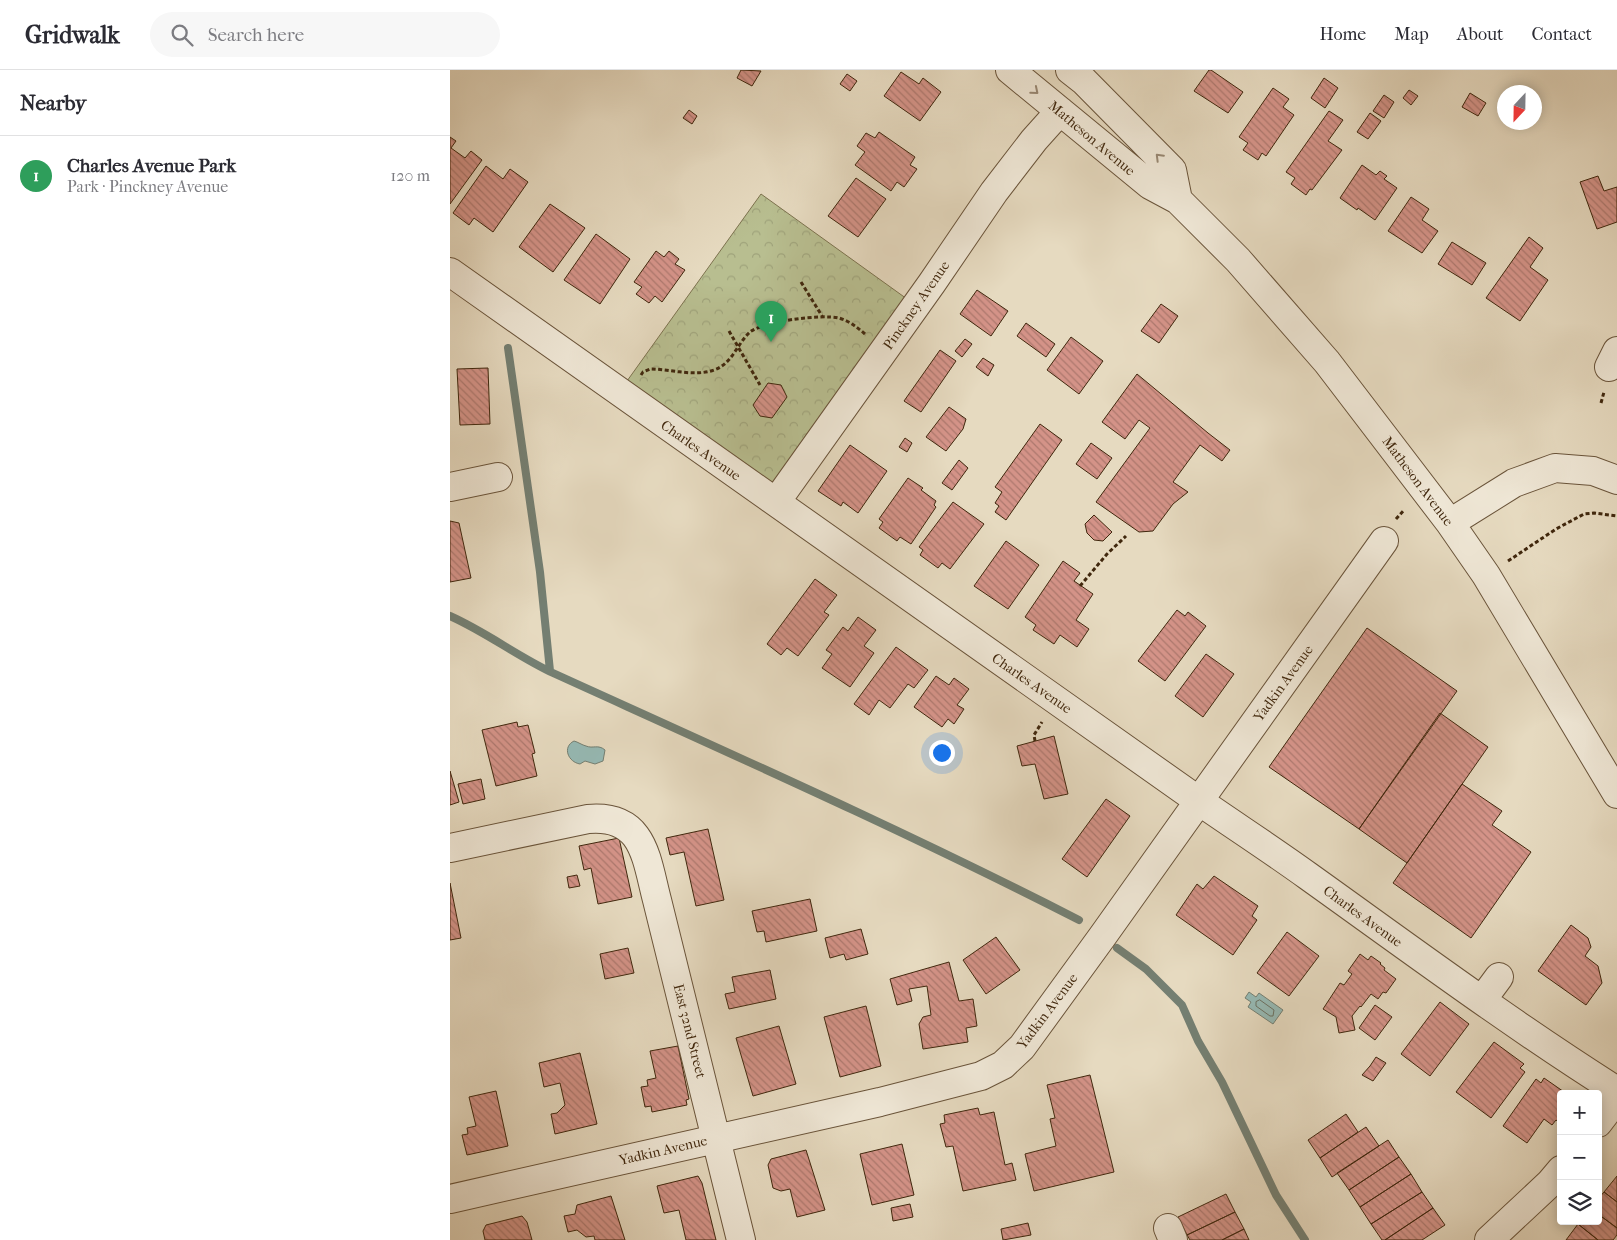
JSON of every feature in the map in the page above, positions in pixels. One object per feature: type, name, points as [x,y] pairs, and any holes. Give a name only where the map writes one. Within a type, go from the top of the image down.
[{"type":"street","name":"Matheson Avenue","points":[[1010,70],[1150,186],[1178,200],[1238,260],[1327,362],[1450,523],[1486,574],[1617,794]]},
{"type":"street","points":[[1082,74],[1172,170],[1178,200]]},
{"type":"street","name":"Pinckney Avenue","points":[[776,502],[932,283],[994,192],[1034,140],[1060,111]]},
{"type":"street","name":"Charles Avenue","points":[[450,272],[1482,1000],[1568,1060],[1617,1091]]},
{"type":"street","points":[[1450,523],[1514,483],[1555,468],[1593,471],[1617,480]]},
{"type":"street","points":[[450,487],[498,477]]},
{"type":"street","name":"Yadkin Avenue","points":[[450,1199],[914,1093],[981,1076],[1004,1065],[1022,1047],[1384,541]]},
{"type":"street","name":"East 32nd Street","points":[[450,848],[602,817],[620,822],[634,833],[642,847],[741,1240]]},
{"type":"street","points":[[1482,1000],[1498,977]]},
{"type":"street","points":[[1602,1117],[1617,1098]]},
{"type":"street","points":[[1489,1240],[1557,1175]]},
{"type":"path","points":[[801,282],[822,316]]},
{"type":"path","points":[[639,378],[643,372],[650,369],[703,372],[714,370],[724,365],[745,337],[761,326],[822,316],[842,319],[855,326],[868,338]]},
{"type":"path","points":[[729,331],[760,385]]},
{"type":"path","points":[[1486,574],[1556,529],[1584,514],[1600,513],[1617,516]]},
{"type":"path","points":[[1080,586],[1107,554],[1126,536]]},
{"type":"path","points":[[1035,741],[1034,735],[1046,717]]},
{"type":"green space","points":[[761,194],[914,304],[775,497],[622,388]]},
{"type":"water","points":[[574,741],[589,747],[598,747],[605,750],[603,761],[595,764],[585,761],[580,764],[576,763],[572,760],[567,750]]},
{"type":"water","points":[[1249,992],[1256,997],[1259,993],[1283,1010],[1273,1024],[1248,1007],[1251,1002],[1245,998]]},
{"type":"building","points":[[741,70],[761,71],[752,86],[737,78]]},
{"type":"building","points":[[1209,70],[1243,92],[1228,113],[1194,91]]},
{"type":"building","points":[[901,72],[919,84],[923,78],[941,92],[920,121],[884,96]]},
{"type":"building","points":[[847,74],[857,81],[850,91],[840,84]]},
{"type":"building","points":[[1324,78],[1338,88],[1325,108],[1311,98]]},
{"type":"building","points":[[1273,88],[1289,99],[1283,107],[1294,115],[1266,156],[1262,153],[1258,160],[1243,150],[1248,143],[1239,137]]},
{"type":"building","points":[[1409,90],[1418,96],[1411,105],[1403,98]]},
{"type":"building","points":[[1470,93],[1486,103],[1478,116],[1462,107]]},
{"type":"building","points":[[1384,95],[1394,102],[1384,118],[1373,111]]},
{"type":"building","points":[[689,110],[697,116],[692,124],[683,118]]},
{"type":"building","points":[[1329,111],[1343,120],[1328,141],[1342,150],[1312,190],[1310,189],[1306,195],[1291,184],[1295,178],[1286,172]]},
{"type":"building","points":[[1370,113],[1381,121],[1368,139],[1357,132]]},
{"type":"building","points":[[879,132],[915,157],[910,165],[917,169],[904,187],[897,182],[891,191],[855,165],[865,152],[857,146],[866,133],[875,138]]},
{"type":"building","points":[[450,137],[456,141],[451,148],[465,158],[471,151],[482,160],[450,204]]},
{"type":"building","points":[[1362,165],[1376,175],[1380,171],[1387,176],[1384,179],[1397,188],[1375,220],[1340,198]]},
{"type":"building","points":[[486,166],[503,179],[510,169],[528,182],[493,232],[474,218],[469,225],[453,213]]},
{"type":"building","points":[[1598,176],[1604,191],[1617,187],[1617,222],[1597,229],[1580,182]]},
{"type":"building","points":[[856,178],[886,199],[858,237],[828,216]]},
{"type":"building","points":[[1411,197],[1429,209],[1422,220],[1438,231],[1422,253],[1388,231]]},
{"type":"building","points":[[550,204],[585,228],[553,272],[519,247]]},
{"type":"building","points":[[596,234],[630,259],[600,304],[564,280]]},
{"type":"building","points":[[1529,237],[1543,248],[1530,267],[1548,280],[1520,321],[1486,298]]},
{"type":"building","points":[[1452,242],[1486,263],[1472,285],[1438,264]]},
{"type":"building","points":[[656,251],[664,257],[669,251],[679,259],[675,264],[685,270],[662,302],[655,296],[649,303],[636,294],[642,287],[634,282]]},
{"type":"building","points":[[977,290],[1008,311],[991,336],[960,314]]},
{"type":"building","points":[[1161,304],[1178,316],[1159,343],[1141,331]]},
{"type":"building","points":[[1026,323],[1055,344],[1046,357],[1017,336]]},
{"type":"building","points":[[1071,337],[1103,361],[1079,394],[1047,370]]},
{"type":"building","points":[[965,339],[972,344],[962,357],[955,351]]},
{"type":"building","points":[[940,350],[956,361],[921,412],[904,401]]},
{"type":"building","points":[[983,358],[994,365],[988,376],[976,367]]},
{"type":"building","points":[[488,368],[490,424],[460,425],[457,369]]},
{"type":"building","points":[[1137,374],[1230,450],[1222,461],[1200,445],[1173,482],[1188,492],[1173,504],[1153,531],[1139,532],[1096,502],[1150,428],[1139,420],[1125,439],[1102,422]]},
{"type":"building","points":[[768,383],[781,385],[787,397],[772,418],[760,416],[753,405]]},
{"type":"building","points":[[949,407],[966,419],[963,429],[946,451],[926,437]]},
{"type":"building","points":[[1040,424],[1062,440],[1006,520],[995,512],[999,506],[995,503],[1002,492],[995,487]]},
{"type":"building","points":[[905,438],[912,443],[907,452],[899,447]]},
{"type":"building","points":[[1091,443],[1112,458],[1097,479],[1076,464]]},
{"type":"building","points":[[850,445],[887,471],[858,513],[843,502],[841,506],[818,491]]},
{"type":"building","points":[[959,460],[968,468],[952,490],[942,483]]},
{"type":"building","points":[[908,478],[923,488],[921,490],[936,501],[934,505],[936,507],[911,544],[900,537],[897,541],[879,528],[883,522],[879,519]]},
{"type":"building","points":[[953,502],[984,524],[950,569],[942,563],[938,568],[920,555],[923,550],[919,547]]},
{"type":"building","points":[[1094,515],[1112,532],[1103,541],[1094,540],[1087,533],[1085,524]]},
{"type":"building","points":[[450,521],[459,523],[471,578],[450,582]]},
{"type":"building","points":[[1006,541],[1039,565],[1008,609],[974,586]]},
{"type":"building","points":[[1063,561],[1080,573],[1074,581],[1093,594],[1076,620],[1089,629],[1077,647],[1060,635],[1054,644],[1033,630],[1036,625],[1025,617]]},
{"type":"building","points":[[815,579],[837,595],[824,612],[829,615],[798,656],[787,648],[781,655],[767,644]]},
{"type":"building","points":[[1177,610],[1185,616],[1188,612],[1206,626],[1165,681],[1138,661]]},
{"type":"building","points":[[858,617],[876,630],[864,646],[874,653],[850,687],[822,668],[832,654],[826,650],[843,627],[848,631]]},
{"type":"building","points":[[1367,628],[1457,691],[1359,829],[1269,767]]},
{"type":"building","points":[[896,647],[928,670],[914,688],[908,684],[890,708],[879,700],[869,715],[854,704]]},
{"type":"building","points":[[1206,654],[1234,674],[1203,717],[1175,696]]},
{"type":"building","points":[[936,676],[949,685],[954,678],[969,689],[957,705],[964,709],[954,724],[948,719],[942,727],[914,707]]},
{"type":"building","points":[[1440,713],[1488,747],[1407,863],[1359,829]]},
{"type":"building","points":[[517,722],[518,727],[528,725],[535,753],[532,754],[537,776],[496,786],[482,730]]},
{"type":"building","points":[[1054,736],[1068,794],[1044,799],[1035,764],[1022,766],[1017,746]]},
{"type":"building","points":[[450,771],[459,802],[450,805]]},
{"type":"building","points":[[481,779],[485,799],[463,804],[458,784]]},
{"type":"building","points":[[1462,784],[1502,811],[1492,825],[1531,852],[1471,938],[1393,883]]},
{"type":"building","points":[[1106,799],[1130,816],[1087,877],[1062,859]]},
{"type":"building","points":[[708,829],[724,900],[696,906],[684,852],[670,855],[666,838]]},
{"type":"building","points":[[619,838],[632,897],[598,904],[591,868],[584,870],[579,846]]},
{"type":"building","points":[[577,875],[580,886],[569,888],[567,877]]},
{"type":"building","points":[[1214,876],[1258,906],[1252,916],[1257,920],[1233,955],[1176,915],[1197,884],[1203,889]]},
{"type":"building","points":[[450,883],[461,938],[450,940]]},
{"type":"building","points":[[810,899],[817,931],[766,942],[764,931],[757,932],[752,911]]},
{"type":"building","points":[[1571,925],[1588,938],[1591,947],[1585,956],[1598,966],[1602,983],[1586,1005],[1538,971]]},
{"type":"building","points":[[861,929],[868,954],[846,960],[844,954],[830,958],[825,938]]},
{"type":"building","points":[[1287,932],[1319,956],[1289,996],[1257,973]]},
{"type":"building","points":[[996,937],[1020,970],[986,994],[963,960]]},
{"type":"building","points":[[628,948],[634,973],[605,979],[600,954]]},
{"type":"building","points":[[1360,954],[1368,960],[1371,956],[1381,963],[1385,968],[1384,970],[1396,979],[1386,993],[1383,992],[1378,999],[1371,994],[1360,1006],[1352,1016],[1355,1030],[1339,1033],[1336,1017],[1323,1009],[1340,983],[1344,985],[1352,974],[1348,971]]},
{"type":"building","points":[[949,962],[959,1001],[973,999],[977,1026],[966,1028],[968,1042],[923,1049],[919,1024],[923,1017],[931,1015],[927,986],[909,989],[912,1001],[897,1005],[890,979]]},
{"type":"building","points":[[770,970],[776,999],[729,1009],[725,994],[735,992],[732,977]]},
{"type":"building","points":[[1440,1002],[1469,1024],[1430,1076],[1401,1054]]},
{"type":"building","points":[[1375,1005],[1392,1017],[1375,1040],[1359,1028]]},
{"type":"building","points":[[866,1006],[881,1066],[840,1077],[824,1017]]},
{"type":"building","points":[[779,1026],[796,1084],[753,1096],[736,1038]]},
{"type":"building","points":[[1494,1042],[1524,1064],[1520,1068],[1525,1072],[1491,1118],[1456,1092]]},
{"type":"building","points":[[678,1046],[689,1099],[686,1100],[687,1105],[652,1112],[651,1106],[645,1107],[641,1087],[648,1086],[647,1080],[656,1078],[650,1051]]},
{"type":"building","points":[[580,1053],[597,1124],[555,1134],[551,1114],[557,1113],[565,1105],[560,1083],[544,1087],[539,1063]]},
{"type":"building","points":[[1376,1057],[1386,1063],[1373,1081],[1362,1075]]},
{"type":"building","points":[[1090,1075],[1114,1172],[1034,1191],[1025,1154],[1056,1146],[1050,1119],[1055,1118],[1047,1085]]},
{"type":"building","points":[[1544,1078],[1561,1090],[1557,1090],[1557,1121],[1552,1125],[1544,1119],[1527,1143],[1503,1126],[1536,1079],[1541,1083]]},
{"type":"building","points":[[496,1091],[508,1146],[467,1155],[462,1135],[468,1134],[467,1128],[476,1126],[469,1097]]},
{"type":"building","points":[[978,1108],[980,1115],[994,1112],[1005,1165],[1012,1163],[1016,1180],[963,1191],[953,1146],[946,1147],[940,1124],[945,1123],[944,1115]]},
{"type":"building","points":[[1346,1114],[1358,1132],[1320,1158],[1308,1140]]},
{"type":"building","points":[[1366,1127],[1379,1146],[1332,1177],[1320,1158]]},
{"type":"building","points":[[1388,1140],[1399,1157],[1349,1190],[1337,1173]]},
{"type":"building","points":[[902,1144],[914,1195],[872,1205],[860,1154]]},
{"type":"building","points":[[806,1150],[825,1210],[797,1217],[790,1189],[781,1191],[773,1188],[768,1165],[771,1159]]},
{"type":"building","points":[[1399,1157],[1411,1174],[1360,1207],[1349,1190]]},
{"type":"building","points":[[1411,1174],[1422,1192],[1371,1224],[1360,1207]]},
{"type":"building","points":[[698,1176],[702,1183],[716,1240],[686,1240],[679,1210],[664,1213],[657,1186]]},
{"type":"building","points":[[1617,1176],[1617,1202],[1604,1192]]},
{"type":"building","points":[[1422,1192],[1433,1208],[1385,1240],[1382,1240],[1371,1224]]},
{"type":"building","points":[[1604,1192],[1617,1202],[1617,1228],[1602,1217],[1602,1194]]},
{"type":"building","points":[[1226,1194],[1235,1212],[1187,1235],[1178,1217]]},
{"type":"building","points":[[611,1196],[625,1240],[595,1240],[594,1236],[586,1237],[577,1230],[568,1232],[564,1216],[575,1214],[577,1205]]},
{"type":"building","points":[[910,1204],[913,1217],[893,1221],[891,1208]]},
{"type":"building","points":[[1433,1208],[1445,1225],[1422,1240],[1385,1240]]},
{"type":"building","points":[[1235,1212],[1244,1229],[1222,1240],[1190,1240],[1187,1235]]},
{"type":"building","points":[[522,1216],[527,1222],[532,1240],[485,1240],[483,1231],[486,1225]]},
{"type":"building","points":[[1602,1217],[1617,1228],[1617,1235],[1613,1240],[1598,1240],[1579,1225],[1602,1225]]},
{"type":"building","points":[[1028,1223],[1031,1235],[1003,1240],[1001,1229]]},
{"type":"building","points":[[1579,1225],[1598,1240],[1566,1240]]},
{"type":"building","points":[[1244,1229],[1249,1240],[1222,1240]]},
{"type":"waterway","points":[[508,348],[540,572],[550,671]]},
{"type":"waterway","points":[[450,616],[553,673],[883,824],[1079,920]]},
{"type":"waterway","points":[[1117,948],[1146,969],[1182,1005],[1198,1041],[1222,1082],[1276,1195],[1305,1240]]},
{"type":"place","name":"Charles Avenue Park","points":[[771,342]]}]
